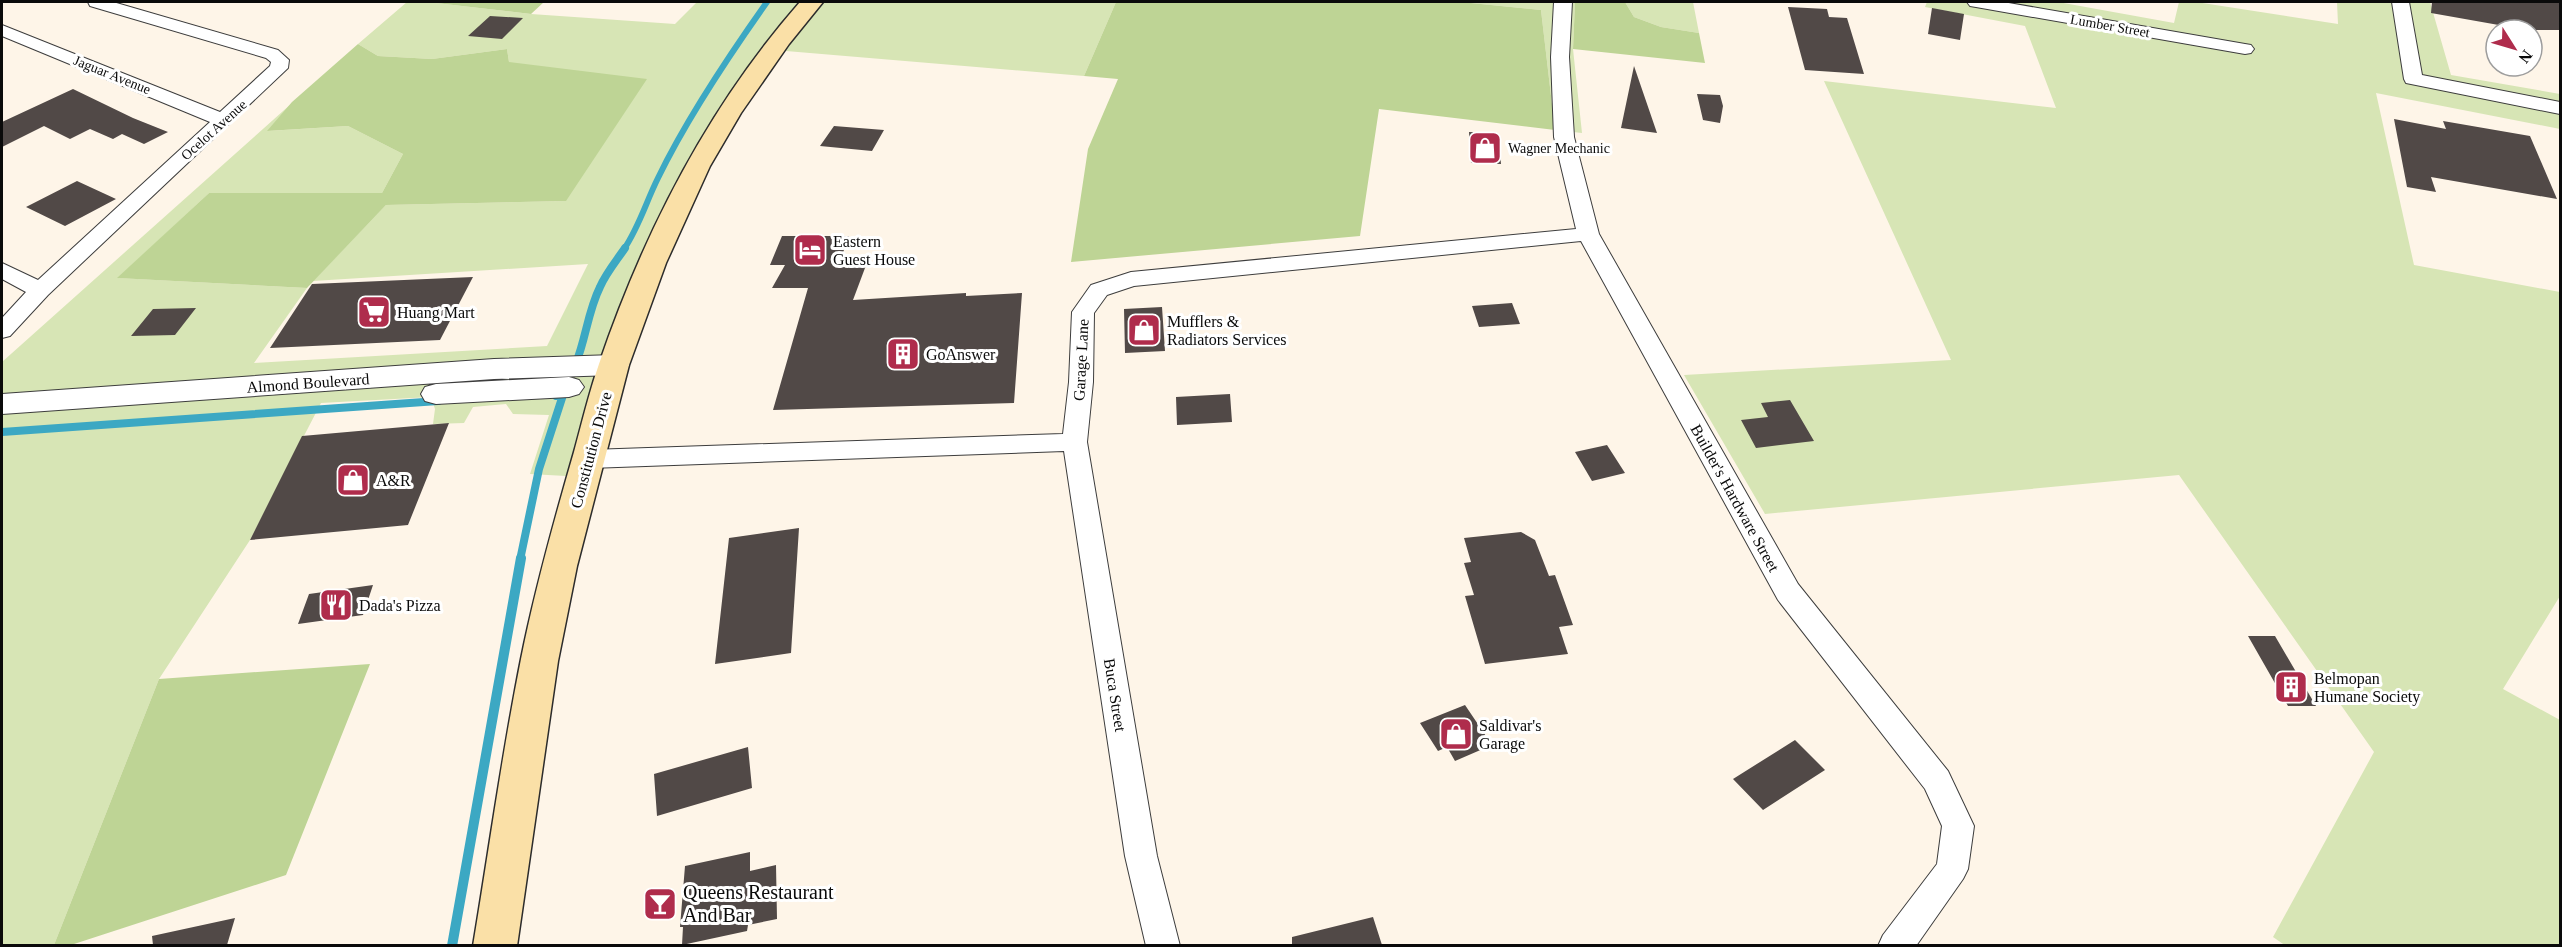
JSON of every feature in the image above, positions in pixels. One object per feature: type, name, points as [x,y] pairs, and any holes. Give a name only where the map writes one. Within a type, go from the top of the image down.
[{"type":"main road","name":"Constitution Drive","points":[[495,945],[539,661],[559,566],[612,374],[652,263],[697,166],[729,113],[780,39],[812,2]]},
{"type":"street","name":"Ocelot Avenue","points":[[2,331],[40,290],[267,82],[279,68],[280,60],[272,54],[96,2]]},
{"type":"street","name":"Builder's Hardware Street","points":[[1563,2],[1560,57],[1564,137],[1588,234],[1788,592],[1936,780],[1958,826],[1952,869],[1895,945]]},
{"type":"street","name":"Lumber Street","points":[[1976,2],[2245,49]]},
{"type":"street","points":[[2400,2],[2413,79],[2560,108]]},
{"type":"street","name":"Jaguar Avenue","points":[[2,30],[223,120]]},
{"type":"street","name":"Garage Lane","points":[[1075,442],[1081,382],[1083,312],[1099,290],[1131,279],[1588,234]]},
{"type":"street","points":[[2,270],[40,290]]},
{"type":"street","name":"Almond Boulevard","points":[[2,404],[494,369],[612,374]]},
{"type":"street","name":"Almond Boulevard","points":[[2,422],[319,399],[496,392],[612,374]]},
{"type":"street","points":[[590,459],[1075,442]]},
{"type":"street","name":"Buca Street","points":[[1075,442],[1141,856],[1163,945]]},
{"type":"green space","points":[[407,2],[427,2],[531,14],[675,24],[697,2],[1116,2],[1084,76],[786,51],[781,39],[697,166],[584,477],[530,474],[549,415],[513,414],[506,404],[473,407],[464,423],[433,424],[435,409],[431,397],[321,403],[250,540],[159,679],[54,945],[2,945],[2,362],[292,103],[268,131],[348,126],[403,154],[382,193],[209,193],[118,278],[307,288],[254,363],[547,346],[588,264],[313,281],[386,205],[566,201],[509,62],[507,49],[432,59],[378,56],[358,44]]},
{"type":"green space","points":[[427,2],[544,2],[531,14]]},
{"type":"green space","points":[[1116,2],[1461,2],[1541,10],[1555,130],[1379,109],[1360,236],[1071,262],[1088,149],[1118,79],[1084,76]]},
{"type":"green space","points":[[1461,2],[1575,2],[1573,49],[1582,133],[1555,130],[1541,10]]},
{"type":"green space","points":[[1575,2],[1625,2],[1634,17],[1661,27],[1699,33],[1705,63],[1573,49]]},
{"type":"green space","points":[[1625,2],[1693,2],[1699,33],[1661,27],[1634,17]]},
{"type":"green space","points":[[1927,2],[2058,2],[2174,23],[2179,2],[2196,2],[2338,24],[2337,2],[2430,2],[2451,75],[2560,94],[2560,129],[2376,93],[2414,265],[2560,292],[2560,596],[2503,689],[2560,720],[2560,945],[2286,946],[2273,937],[2374,752],[2179,475],[1765,514],[1684,375],[1951,360],[1824,81],[2056,108],[2025,26],[1925,7]]},
{"type":"green space","points":[[358,44],[378,56],[432,59],[507,49],[509,62],[647,79],[566,201],[386,205],[307,288],[117,278],[209,193],[382,193],[403,154],[348,126],[267,131],[292,102]]},
{"type":"green space","points":[[370,664],[286,875],[71,945],[54,945],[159,679]]},
{"type":"building","points":[[2432,2],[2560,2],[2560,30],[2544,30],[2544,18],[2484,18],[2484,22],[2431,13]]},
{"type":"building","points":[[1788,7],[1827,9],[1829,17],[1847,18],[1864,74],[1805,70]]},
{"type":"building","points":[[1932,8],[1964,14],[1960,40],[1928,34]]},
{"type":"building","points":[[490,16],[523,18],[502,39],[468,36]]},
{"type":"building","points":[[1634,66],[1657,133],[1621,128]]},
{"type":"building","points":[[73,89],[168,132],[144,144],[122,134],[113,139],[90,129],[70,139],[44,126],[2,147],[2,122]]},
{"type":"building","points":[[1697,94],[1720,95],[1723,106],[1720,123],[1703,120]]},
{"type":"building","points":[[2394,119],[2446,129],[2443,121],[2530,136],[2557,199],[2431,177],[2436,192],[2407,187]]},
{"type":"building","points":[[834,126],[884,130],[872,151],[820,146]]},
{"type":"building","name":"Wagner Mechanic","points":[[1469,132],[1498,133],[1501,164],[1471,163]]},
{"type":"building","points":[[77,181],[116,199],[65,226],[26,207]]},
{"type":"building","name":"GoAnswer","points":[[782,236],[849,236],[840,261],[868,260],[853,300],[966,293],[966,296],[1022,293],[1014,403],[773,410],[808,288],[772,288],[785,265],[770,265]]},
{"type":"building","name":"Huang Mart","points":[[473,277],[440,340],[270,348],[312,284]]},
{"type":"building","points":[[1512,303],[1520,324],[1479,327],[1472,306]]},
{"type":"building","name":"Mufflers & Radiators Services","points":[[1162,307],[1165,351],[1125,353],[1124,309]]},
{"type":"building","points":[[196,308],[175,335],[131,336],[153,309]]},
{"type":"building","points":[[1230,394],[1232,422],[1177,425],[1176,397]]},
{"type":"building","points":[[1790,400],[1814,441],[1756,448],[1741,420],[1768,417],[1761,403]]},
{"type":"building","name":"A&R","points":[[449,423],[408,525],[250,540],[302,436]]},
{"type":"building","points":[[1607,445],[1625,473],[1592,481],[1575,452]]},
{"type":"building","points":[[799,528],[791,653],[715,664],[729,538]]},
{"type":"building","points":[[1521,532],[1535,540],[1549,576],[1555,575],[1573,625],[1559,627],[1568,654],[1485,664],[1465,596],[1474,595],[1464,563],[1471,562],[1464,538]]},
{"type":"building","name":"Dada's Pizza","points":[[373,585],[363,615],[298,624],[309,594]]},
{"type":"building","points":[[2248,636],[2275,636],[2316,706],[2288,706]]},
{"type":"building","name":"Saldivar's Garage","points":[[1465,705],[1492,745],[1455,761],[1447,747],[1438,751],[1420,723]]},
{"type":"building","points":[[1795,740],[1825,770],[1763,810],[1733,779]]},
{"type":"building","points":[[748,747],[752,788],[657,816],[654,774]]},
{"type":"building","points":[[750,852],[750,871],[776,865],[777,919],[748,925],[747,931],[682,945],[683,927],[680,927],[685,866]]},
{"type":"building","points":[[1373,917],[1382,945],[1292,945],[1292,937]]},
{"type":"building","points":[[235,918],[227,945],[153,945],[152,936]]},
{"type":"waterway","points":[[624,249],[658,178],[695,110],[767,2]]},
{"type":"waterway","points":[[576,363],[596,296],[605,277],[625,248]]},
{"type":"waterway","points":[[520,560],[539,469],[563,395],[556,396]]},
{"type":"waterway","points":[[2,432],[438,401]]},
{"type":"waterway","points":[[452,946],[521,558]]},
{"type":"place","name":"Wagner Mechanic","points":[[1485,148]]},
{"type":"place","name":"Eastern Guest House","points":[[810,250]]},
{"type":"place","name":"Huang Mart","points":[[374,312]]},
{"type":"place","name":"Mufflers & Radiators Services","points":[[1144,330]]},
{"type":"place","name":"GoAnswer","points":[[903,354]]},
{"type":"place","name":"A&R","points":[[353,480]]},
{"type":"place","name":"Dada's Pizza","points":[[336,605]]},
{"type":"place","name":"Belmopan Humane Society","points":[[2291,687]]},
{"type":"place","name":"Saldivar's Garage","points":[[1456,734]]},
{"type":"place","name":"Queens Restaurant And Bar","points":[[660,904]]}]
